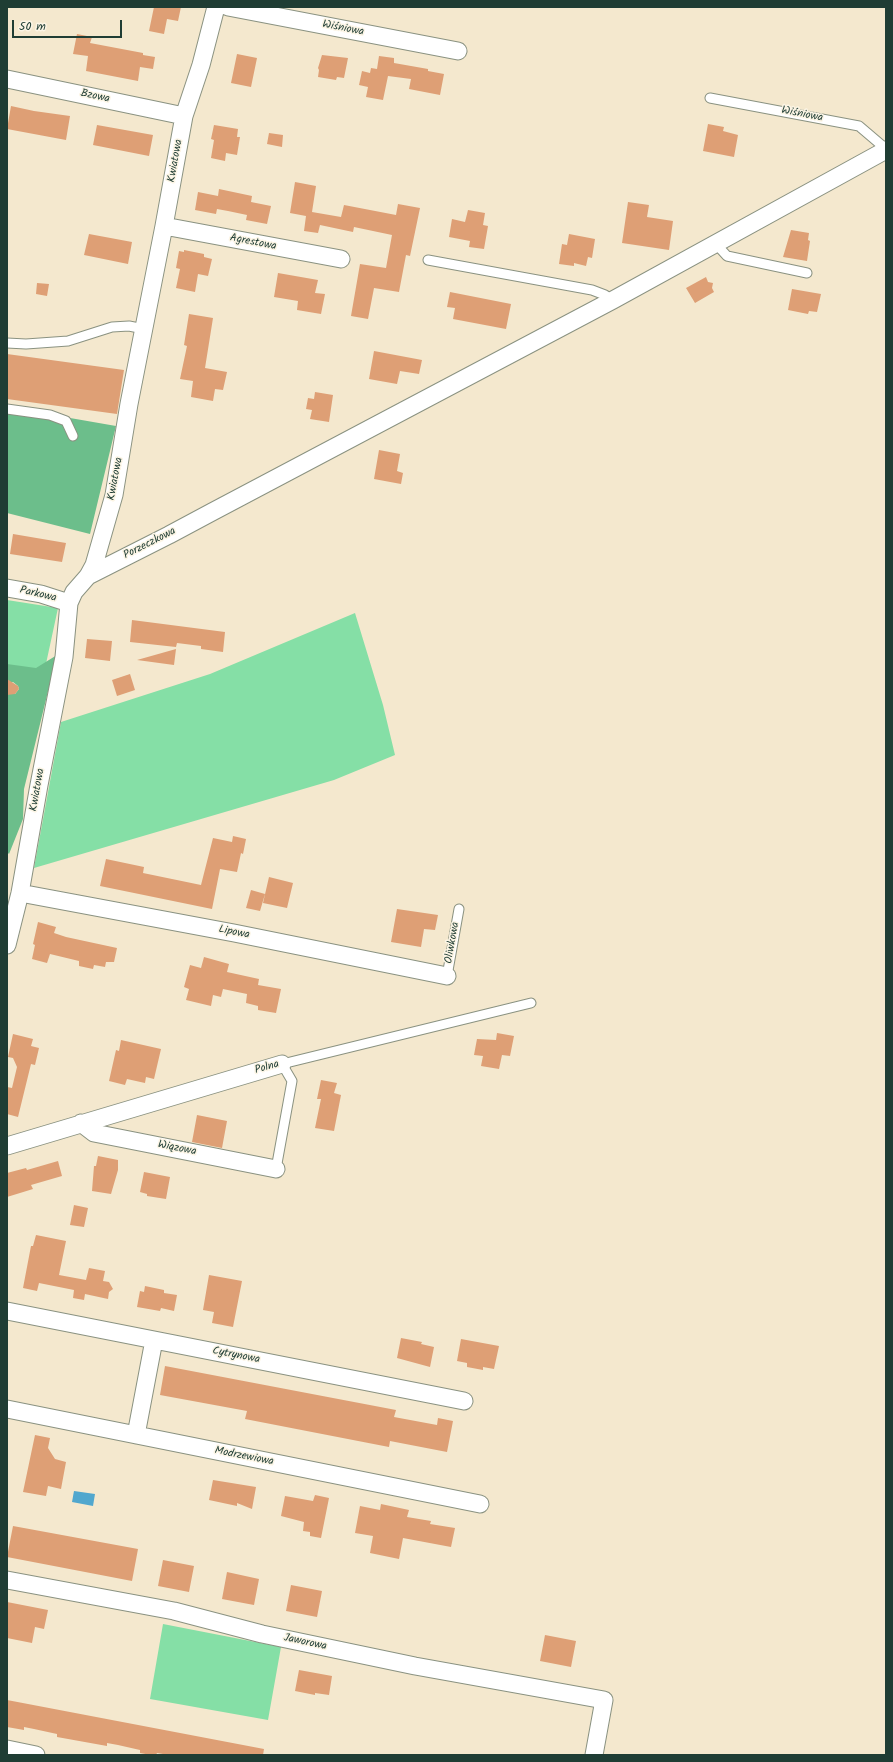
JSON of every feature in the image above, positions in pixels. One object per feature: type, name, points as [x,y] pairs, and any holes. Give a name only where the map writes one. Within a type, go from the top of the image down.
[{"type":"street","name":"Kwiatowa","points":[[7,945],[20,893],[64,657],[69,603],[74,592],[88,576],[94,565],[114,495],[129,404],[184,116],[201,65],[216,7]]},
{"type":"street","name":"Wiśniowa","points":[[228,7],[458,51]]},
{"type":"street","name":"Bzowa","points":[[7,79],[184,116]]},
{"type":"street","name":"Porzeczkowa","points":[[88,576],[169,535],[613,300],[886,150]]},
{"type":"street","name":"Agrestowa","points":[[164,226],[341,259]]},
{"type":"street","name":"Parkowa","points":[[7,588],[41,594],[69,603]]},
{"type":"street","name":"Lipowa","points":[[20,893],[234,933],[447,976]]},
{"type":"street","name":"Polna","points":[[7,1146],[282,1064]]},
{"type":"street","name":"Wiązowa","points":[[81,1123],[94,1133],[276,1168]]},
{"type":"street","name":"Cytrynowa","points":[[7,1311],[464,1401]]},
{"type":"street","points":[[136,1435],[154,1340]]},
{"type":"street","name":"Modrzewiowa","points":[[7,1409],[480,1504]]},
{"type":"street","name":"Jaworowa","points":[[7,1580],[174,1611],[262,1634],[415,1666],[604,1700],[594,1755]]},
{"type":"street","points":[[7,1749],[36,1755]]},
{"type":"lane","name":"Wiśniowa","points":[[710,98],[859,126],[886,150]]},
{"type":"lane","points":[[716,244],[727,256],[807,273]]},
{"type":"lane","points":[[428,260],[592,290],[606,295],[613,300]]},
{"type":"lane","points":[[7,343],[26,344],[68,341],[112,328],[129,326],[144,329]]},
{"type":"lane","points":[[7,409],[50,415],[66,421],[73,436]]},
{"type":"lane","name":"Oliwkowa","points":[[447,976],[458,909]]},
{"type":"lane","name":"Polna","points":[[282,1064],[531,1003]]},
{"type":"lane","points":[[276,1168],[292,1081],[282,1064]]},
{"type":"green space","points":[[7,407],[116,426],[90,534],[7,513]]},
{"type":"green space","points":[[7,600],[58,608],[44,673],[7,667]]},
{"type":"green space","points":[[355,613],[383,705],[395,755],[334,780],[34,868],[61,722],[210,674]]},
{"type":"green space","points":[[57,655],[24,789],[23,819],[9,854],[7,852],[7,691],[15,694],[19,689],[13,682],[7,686],[7,664],[36,668]]},
{"type":"green space","points":[[163,1624],[281,1647],[268,1720],[150,1699]]},
{"type":"water","points":[[74,1491],[95,1494],[93,1506],[72,1502]]},
{"type":"building","points":[[154,7],[181,7],[178,21],[167,19],[164,34],[149,31]]},
{"type":"building","points":[[77,34],[92,37],[90,43],[143,53],[143,55],[155,57],[153,69],[140,67],[138,81],[86,71],[88,56],[73,54]]},
{"type":"building","points":[[237,54],[257,58],[251,87],[231,83]]},
{"type":"building","points":[[322,55],[348,58],[344,78],[337,77],[336,80],[318,77],[318,68]]},
{"type":"building","points":[[379,56],[394,58],[394,63],[428,69],[428,71],[444,74],[440,95],[409,89],[411,79],[388,76],[383,100],[366,97],[368,87],[359,85],[362,71],[370,73],[371,68],[377,69]]},
{"type":"building","points":[[11,106],[70,116],[66,140],[7,129]]},
{"type":"building","points":[[708,124],[724,127],[723,131],[738,135],[734,157],[703,151]]},
{"type":"building","points":[[97,125],[153,135],[149,156],[93,145]]},
{"type":"building","points":[[214,125],[238,129],[237,137],[240,137],[237,155],[226,153],[225,161],[211,158],[214,140],[211,139]]},
{"type":"building","points":[[269,133],[283,135],[282,147],[267,144]]},
{"type":"building","points":[[295,182],[316,186],[312,212],[341,217],[344,205],[396,215],[398,204],[420,208],[410,256],[406,255],[399,292],[374,288],[368,319],[351,316],[360,264],[386,268],[392,235],[354,227],[353,232],[320,225],[318,233],[304,231],[306,216],[290,213]]},
{"type":"building","points":[[219,189],[252,196],[251,202],[271,206],[267,224],[246,220],[247,215],[228,211],[217,209],[216,214],[195,210],[198,192],[218,196]]},
{"type":"building","points":[[628,202],[649,205],[647,217],[673,221],[669,250],[622,243]]},
{"type":"building","points":[[468,210],[485,213],[483,225],[488,226],[484,249],[469,247],[470,241],[449,237],[452,219],[465,222]]},
{"type":"building","points":[[791,230],[809,233],[808,240],[810,241],[807,261],[783,257]]},
{"type":"building","points":[[89,234],[132,242],[128,264],[84,255]]},
{"type":"building","points":[[569,234],[595,239],[592,258],[588,257],[586,266],[574,263],[574,266],[559,264],[562,244],[567,245]]},
{"type":"building","points":[[184,250],[204,254],[204,257],[212,259],[208,276],[198,274],[195,292],[176,288],[180,269],[176,268],[179,251],[184,252]]},
{"type":"building","points":[[278,273],[318,280],[315,293],[325,294],[321,314],[297,310],[298,301],[274,297]]},
{"type":"building","points":[[706,277],[708,282],[713,283],[712,288],[714,292],[695,303],[686,288]]},
{"type":"building","points":[[37,283],[49,284],[47,296],[36,294]]},
{"type":"building","points":[[792,289],[821,294],[817,312],[809,311],[808,314],[788,310]]},
{"type":"building","points":[[450,292],[511,304],[506,329],[453,319],[455,308],[447,307]]},
{"type":"building","points":[[189,314],[213,318],[205,368],[227,372],[223,390],[215,389],[213,401],[191,397],[193,381],[180,379],[187,346],[184,345]]},
{"type":"building","points":[[374,351],[422,360],[419,374],[400,371],[397,384],[369,379]]},
{"type":"building","points":[[7,354],[124,370],[117,414],[7,399]]},
{"type":"building","points":[[315,392],[333,395],[329,422],[310,419],[312,410],[306,409],[308,398],[314,399]]},
{"type":"building","points":[[379,450],[400,454],[397,471],[403,473],[401,484],[374,479]]},
{"type":"building","points":[[13,534],[66,543],[62,562],[10,554]]},
{"type":"building","points":[[132,620],[225,632],[223,652],[201,649],[201,646],[177,643],[176,647],[130,642]]},
{"type":"building","points":[[87,639],[112,641],[110,661],[85,658]]},
{"type":"building","points":[[176,649],[174,665],[137,660]]},
{"type":"building","points":[[130,674],[135,690],[117,696],[112,680]]},
{"type":"building","points":[[7,679],[18,686],[19,689],[15,694],[7,695]]},
{"type":"building","points":[[233,836],[246,839],[243,854],[241,853],[237,872],[220,869],[212,909],[100,886],[106,859],[144,867],[143,873],[201,885],[213,838],[232,842]]},
{"type":"building","points":[[269,877],[293,883],[287,908],[263,903]]},
{"type":"building","points":[[251,890],[265,894],[260,911],[246,908]]},
{"type":"building","points":[[397,909],[438,915],[435,930],[424,929],[421,947],[391,942]]},
{"type":"building","points":[[38,922],[56,927],[54,933],[66,937],[117,948],[114,962],[106,962],[105,967],[94,965],[93,969],[79,966],[79,961],[50,954],[47,963],[32,959],[35,945],[33,944]]},
{"type":"building","points":[[204,957],[229,964],[227,972],[259,979],[258,985],[281,989],[276,1013],[258,1010],[258,1006],[246,1003],[247,994],[223,989],[221,997],[213,995],[211,1006],[186,1000],[189,989],[184,987],[190,965],[201,968]]},
{"type":"building","points":[[497,1033],[514,1036],[510,1056],[502,1055],[499,1069],[481,1066],[483,1056],[474,1055],[477,1039],[496,1040]]},
{"type":"building","points":[[13,1034],[33,1039],[31,1046],[39,1048],[35,1065],[31,1064],[18,1117],[7,1114],[7,1087],[12,1088],[17,1067],[13,1058],[8,1057]]},
{"type":"building","points":[[121,1040],[161,1049],[154,1079],[146,1077],[145,1083],[127,1079],[125,1085],[109,1081],[116,1050],[119,1051]]},
{"type":"building","points":[[321,1080],[337,1083],[334,1093],[341,1095],[334,1131],[315,1128],[321,1099],[317,1099]]},
{"type":"building","points":[[197,1115],[227,1121],[222,1148],[192,1142]]},
{"type":"building","points":[[98,1156],[118,1160],[118,1170],[111,1194],[92,1191],[94,1166],[96,1166]]},
{"type":"building","points":[[58,1161],[62,1176],[31,1185],[33,1189],[7,1197],[7,1173],[26,1168],[27,1170]]},
{"type":"building","points":[[144,1172],[170,1177],[166,1199],[147,1196],[147,1194],[140,1192]]},
{"type":"building","points":[[74,1205],[88,1208],[84,1227],[70,1225]]},
{"type":"building","points":[[36,1235],[66,1241],[59,1275],[86,1280],[89,1268],[105,1271],[103,1281],[109,1282],[113,1289],[109,1292],[108,1299],[85,1294],[84,1300],[73,1298],[74,1290],[39,1283],[37,1291],[23,1288],[31,1246],[33,1246]]},
{"type":"building","points":[[209,1275],[242,1281],[233,1327],[212,1323],[214,1312],[203,1310]]},
{"type":"building","points":[[145,1286],[164,1290],[164,1293],[177,1295],[174,1311],[161,1308],[160,1311],[137,1307],[140,1291],[144,1292]]},
{"type":"building","points":[[401,1338],[422,1342],[421,1344],[434,1347],[430,1367],[397,1358]]},
{"type":"building","points":[[461,1339],[499,1346],[494,1369],[483,1367],[483,1370],[467,1367],[467,1363],[457,1361]]},
{"type":"building","points":[[165,1366],[396,1410],[394,1417],[437,1425],[438,1418],[453,1421],[447,1452],[390,1441],[389,1447],[245,1419],[247,1411],[160,1395]]},
{"type":"building","points":[[35,1435],[50,1438],[48,1448],[55,1459],[66,1462],[61,1489],[48,1486],[46,1496],[23,1492]]},
{"type":"building","points":[[213,1480],[256,1487],[252,1509],[237,1503],[237,1506],[209,1500]]},
{"type":"building","points":[[315,1495],[329,1498],[321,1538],[310,1536],[310,1532],[303,1531],[304,1522],[281,1516],[285,1496],[313,1501]]},
{"type":"building","points":[[381,1504],[409,1510],[407,1517],[431,1521],[430,1524],[455,1528],[451,1547],[403,1538],[399,1559],[370,1553],[373,1536],[355,1533],[360,1506],[380,1510]]},
{"type":"building","points":[[13,1526],[138,1549],[132,1581],[7,1557]]},
{"type":"building","points":[[163,1560],[194,1566],[189,1592],[158,1586]]},
{"type":"building","points":[[227,1572],[259,1579],[254,1605],[222,1599]]},
{"type":"building","points":[[291,1585],[322,1591],[317,1617],[286,1611]]},
{"type":"building","points":[[7,1602],[48,1610],[44,1629],[35,1627],[32,1643],[7,1638]]},
{"type":"building","points":[[545,1635],[576,1641],[571,1667],[540,1661]]},
{"type":"building","points":[[299,1670],[332,1676],[329,1695],[315,1693],[315,1695],[295,1691]]},
{"type":"building","points":[[7,1700],[264,1749],[263,1755],[169,1755],[157,1753],[156,1755],[151,1755],[140,1753],[140,1750],[118,1745],[107,1743],[107,1746],[57,1737],[57,1734],[24,1727],[24,1730],[7,1727]]}]
